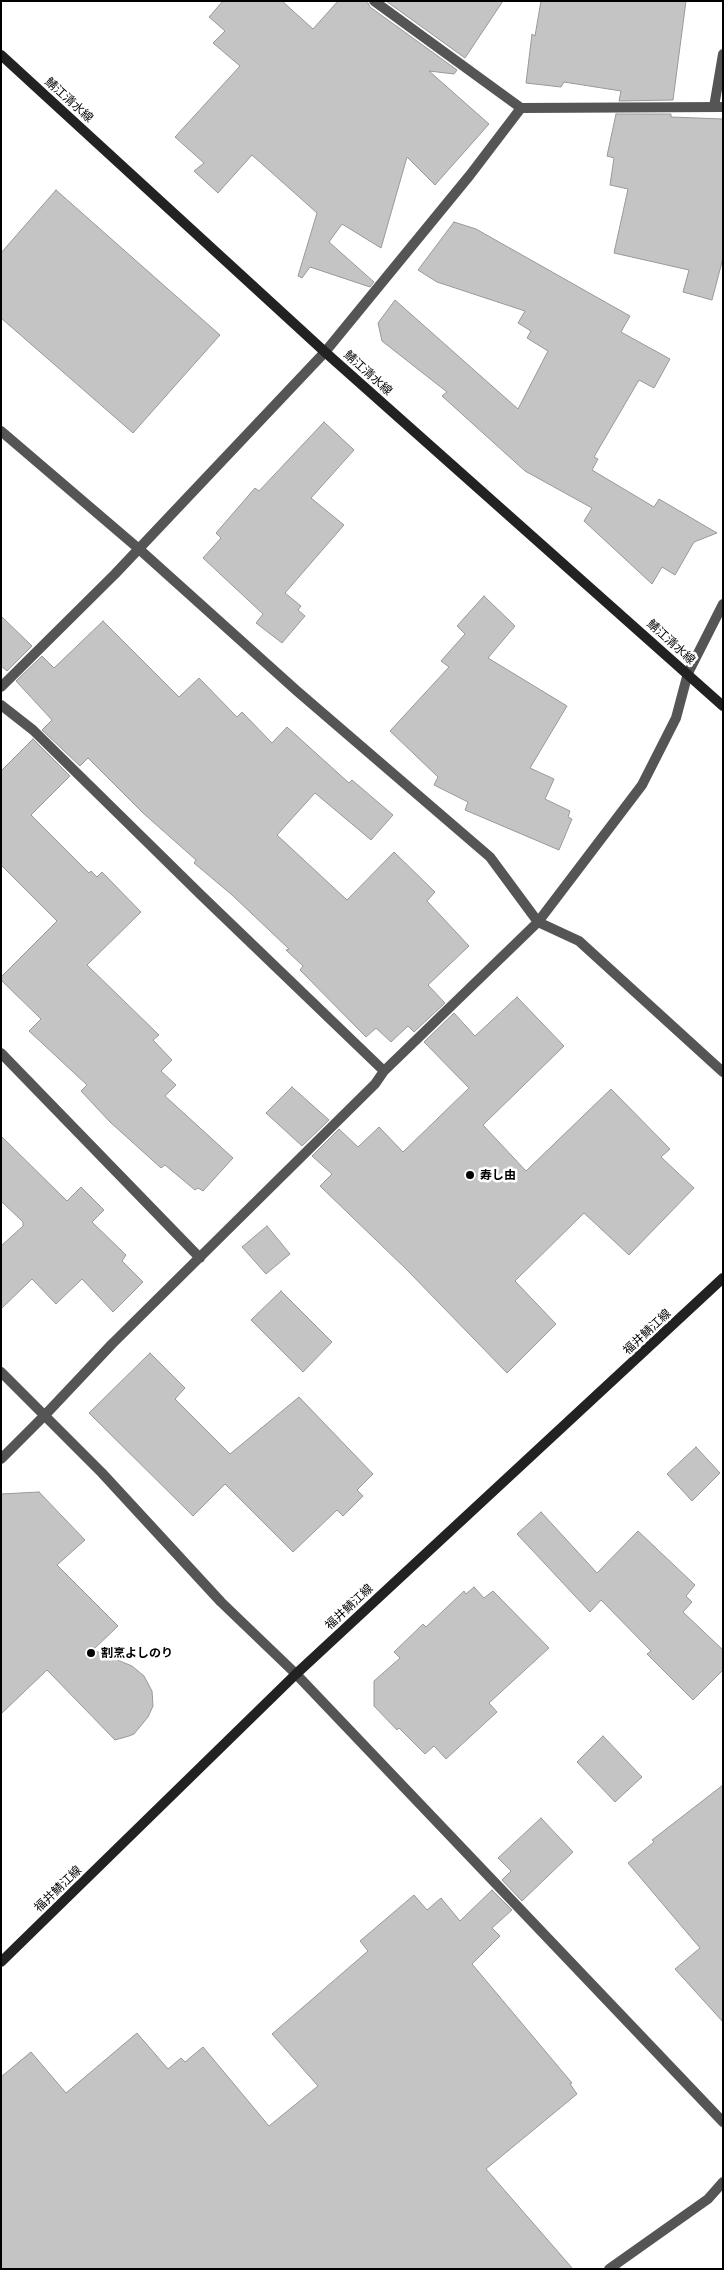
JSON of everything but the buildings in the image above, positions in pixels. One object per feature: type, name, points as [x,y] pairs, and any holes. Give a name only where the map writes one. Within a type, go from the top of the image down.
[{"type":"main road","name":"鯖江清水線","points":[[1,55],[325,352],[723,706]]},
{"type":"main road","name":"福井鯖江線","points":[[1,1962],[296,1674],[723,1278]]},
{"type":"street","points":[[374,1],[521,108],[718,106],[723,54]]},
{"type":"street","points":[[1,687],[139,549],[325,352],[470,175],[521,108]]},
{"type":"street","points":[[1,431],[139,549],[297,691],[490,857],[538,922],[579,942],[723,1072]]},
{"type":"street","points":[[1,1459],[112,1344],[375,1084],[384,1071],[538,922],[642,785],[676,718],[688,673],[723,604]]},
{"type":"street","points":[[1,704],[33,730],[384,1071]]},
{"type":"street","points":[[1,1053],[200,1258]]},
{"type":"street","points":[[1,1372],[102,1472],[221,1602],[296,1674],[723,2122]]},
{"type":"street","points":[[610,2269],[708,2199],[723,2182]]},
{"type":"place","name":"寿し由","points":[[470,1175]]},
{"type":"place","name":"割烹よしのり","points":[[91,1653]]}]
